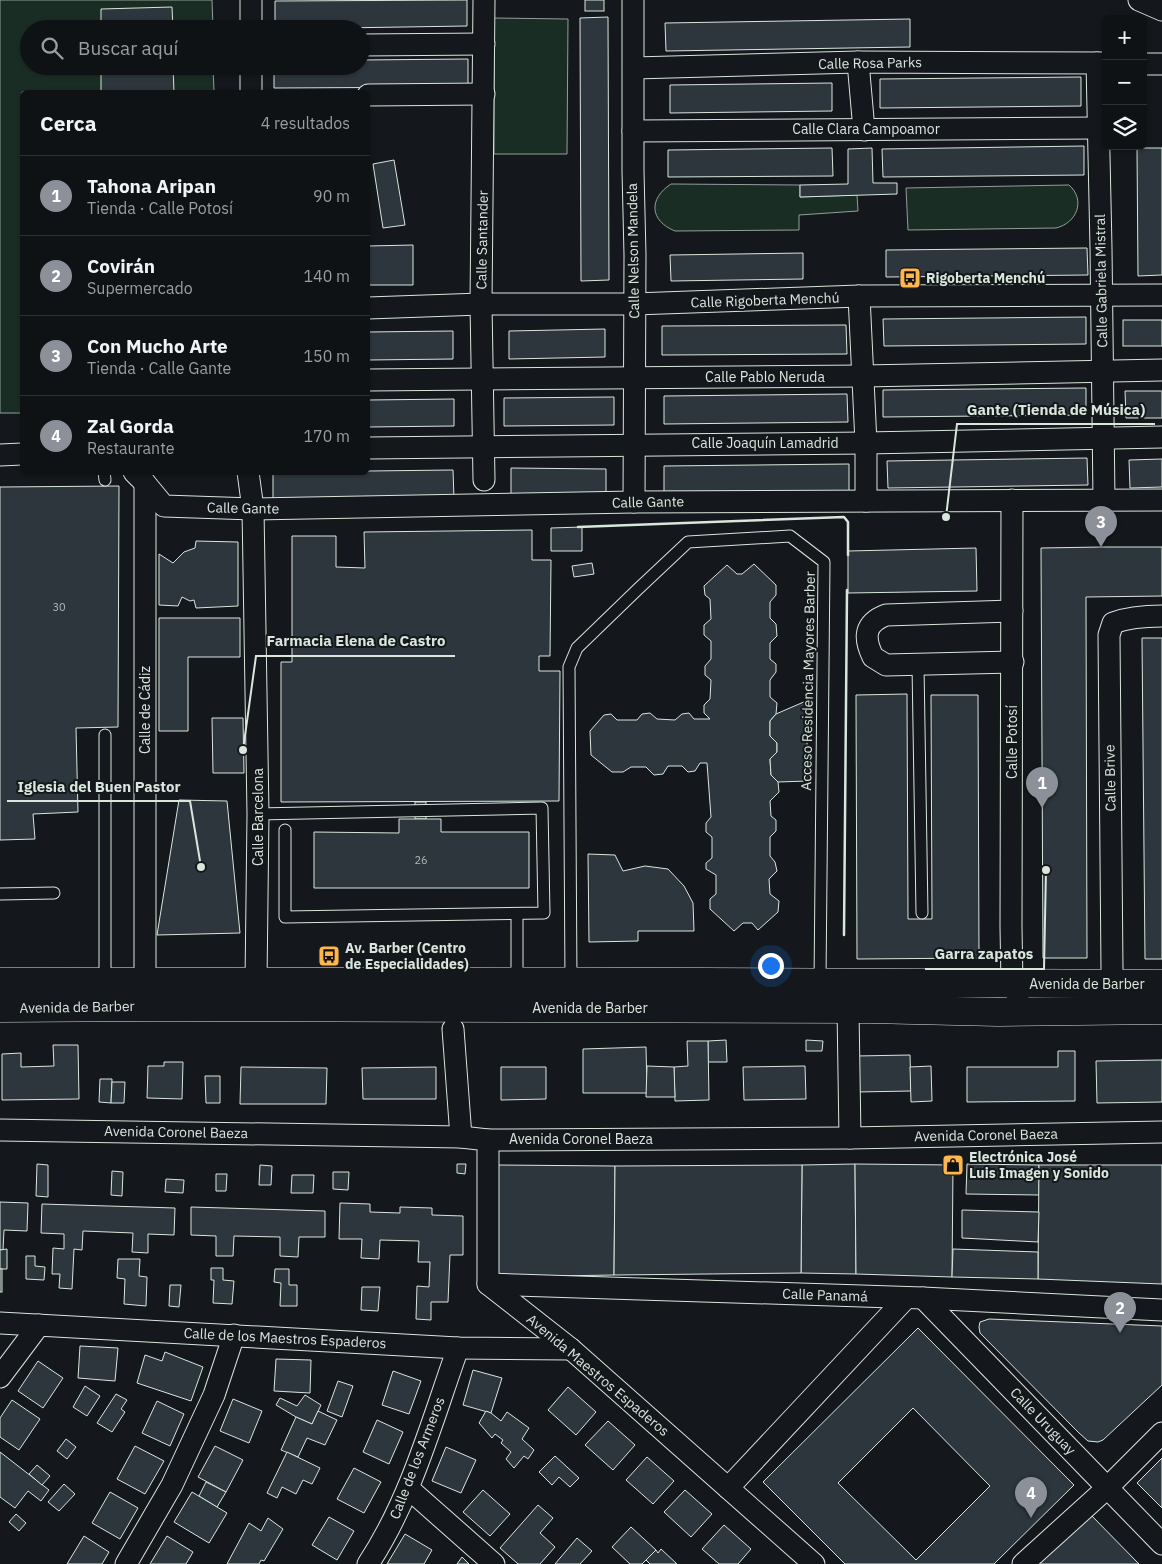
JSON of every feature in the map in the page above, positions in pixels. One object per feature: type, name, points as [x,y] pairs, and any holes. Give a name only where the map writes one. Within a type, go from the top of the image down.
[{"type":"main road","name":"Avenida de Barber","points":[[0,1008],[256,982],[571,981],[1162,984]]},
{"type":"main road","name":"Avenida de Barber","points":[[0,982],[106,982],[150,994],[848,1009],[1162,1010]]},
{"type":"street","points":[[251,0],[251,20]]},
{"type":"street","name":"Calle Santander","points":[[484,0],[481,304],[484,480]]},
{"type":"street","name":"Calle Nelson Mandela","points":[[633,0],[634,502]]},
{"type":"street","points":[[1139,0],[1162,10]]},
{"type":"street","points":[[370,45],[484,44]]},
{"type":"street","points":[[858,62],[864,130]]},
{"type":"street","name":"Calle Rosa Parks","points":[[634,68],[858,62],[1101,63]]},
{"type":"street","name":"Calle Gabriela Mistral","points":[[1101,63],[1099,128],[1104,500]]},
{"type":"street","points":[[1147,64],[1162,64]]},
{"type":"street","points":[[251,75],[251,90]]},
{"type":"street","points":[[370,95],[484,94]]},
{"type":"street","name":"Calle Clara Campoamor","points":[[633,132],[1099,128]]},
{"type":"street","name":"Calle Rigoberta Menchú","points":[[370,308],[481,304],[634,304],[859,296],[1162,295]]},
{"type":"street","points":[[859,296],[866,443],[866,501]]},
{"type":"street","name":"Calle Pablo Neruda","points":[[370,380],[863,376],[1162,370]]},
{"type":"street","name":"Calle Joaquín Lamadrid","points":[[370,448],[866,443],[1162,437]]},
{"type":"street","points":[[0,455],[20,454]]},
{"type":"street","name":"Calle Barcelona","points":[[248,475],[253,509],[258,814],[256,982]]},
{"type":"street","name":"Calle Gante","points":[[144,476],[164,506],[253,509],[634,502],[1162,500]]},
{"type":"street","name":"Calle de Cádiz","points":[[144,476],[150,994]]},
{"type":"street","name":"Calle Potosí","points":[[1012,500],[1012,984]]},
{"type":"street","points":[[1012,610],[886,614],[877,618],[868,627],[867,639],[873,657],[886,666],[1013,662]]},
{"type":"street","name":"Calle Brive","points":[[1115,984],[1112,960],[1108,635],[1113,623],[1124,619],[1162,616]]},
{"type":"street","name":"Avenida de Barber","points":[[1012,984],[1025,1011]]},
{"type":"street","points":[[848,1009],[850,1138]]},
{"type":"street","points":[[453,1029],[461,1137]]},
{"type":"street","name":"Avenida Coronel Baeza","points":[[0,1130],[461,1137],[488,1140],[850,1138],[1162,1132]]},
{"type":"street","points":[[488,1140],[488,1284]]},
{"type":"street","name":"Calle Panamá","points":[[488,1284],[914,1298],[1162,1310]]},
{"type":"street","name":"Avenida Maestros Espaderos","points":[[488,1284],[571,1350],[814,1564]]},
{"type":"street","points":[[728,1488],[914,1298]]},
{"type":"street","name":"Calle Uruguay","points":[[914,1298],[1162,1544]]},
{"type":"street","name":"Calle de los Maestros Espaderos","points":[[0,1323],[458,1348],[571,1350]]},
{"type":"street","points":[[0,1377],[39,1325]]},
{"type":"street","points":[[126,1564],[172,1485],[214,1395],[234,1335]]},
{"type":"street","name":"Calle de los Armeros","points":[[368,1564],[385,1538],[408,1488],[458,1348]]},
{"type":"street","points":[[1024,1564],[1107,1488],[1162,1433]]},
{"type":"street","points":[[408,1488],[494,1564]]},
{"type":"lane","name":"Acceso Residencia Mayores Barber","points":[[571,981],[569,667],[578,648],[638,588],[688,542],[790,536],[824,562],[820,983]]},
{"type":"lane","points":[[918,665],[922,912]]},
{"type":"lane","points":[[105,735],[106,982]]},
{"type":"lane","points":[[258,814],[542,808],[544,913],[285,917],[285,830]]},
{"type":"lane","points":[[0,894],[54,893]]},
{"type":"lane","points":[[517,914],[517,982]]},
{"type":"green space","points":[[0,0],[212,0],[213,20],[20,20],[20,75],[213,75],[214,90],[20,90],[20,413],[0,413]]},
{"type":"green space","points":[[494,18],[568,19],[567,154],[494,154]]},
{"type":"green space","points":[[671,184],[800,185],[800,197],[857,195],[858,211],[799,215],[799,230],[675,231],[661,222],[655,209],[658,196]]},
{"type":"green space","points":[[1069,185],[1077,197],[1077,210],[1069,221],[1056,228],[908,230],[906,188]]},
{"type":"building","points":[[467,0],[467,26],[370,28],[370,20],[275,20],[275,1]]},
{"type":"building","points":[[585,0],[604,0],[604,11],[585,11]]},
{"type":"building","points":[[172,7],[173,20],[101,20],[101,9]]},
{"type":"building","points":[[608,17],[609,280],[581,281],[580,18]]},
{"type":"building","points":[[910,19],[910,47],[666,51],[665,23]]},
{"type":"building","points":[[468,59],[468,87],[274,88],[274,75],[370,75],[370,60]]},
{"type":"building","points":[[101,75],[173,75],[174,90],[101,90]]},
{"type":"building","points":[[1081,77],[1081,106],[880,108],[880,79]]},
{"type":"building","points":[[832,83],[832,111],[670,113],[670,85]]},
{"type":"building","points":[[1084,146],[1084,175],[883,177],[882,149]]},
{"type":"building","points":[[832,148],[833,176],[668,177],[668,150]]},
{"type":"building","points":[[872,148],[873,183],[897,183],[897,194],[800,197],[800,185],[848,184],[848,149]]},
{"type":"building","points":[[1162,148],[1162,275],[1138,276],[1137,150]]},
{"type":"building","points":[[394,160],[405,225],[383,228],[373,164]]},
{"type":"building","points":[[413,245],[413,285],[370,285],[370,246]]},
{"type":"building","points":[[1087,248],[1088,275],[886,277],[886,250]]},
{"type":"building","points":[[803,253],[803,279],[671,281],[670,255]]},
{"type":"building","points":[[1086,317],[1086,344],[884,346],[883,319]]},
{"type":"building","points":[[1123,320],[1162,320],[1162,346],[1123,346]]},
{"type":"building","points":[[846,325],[847,354],[662,355],[662,326]]},
{"type":"building","points":[[605,329],[605,357],[509,359],[509,331]]},
{"type":"building","points":[[453,331],[453,359],[370,360],[370,332]]},
{"type":"building","points":[[1086,388],[1086,415],[883,417],[883,390]]},
{"type":"building","points":[[1125,391],[1162,391],[1162,418],[1126,418]]},
{"type":"building","points":[[847,394],[848,422],[664,424],[664,396]]},
{"type":"building","points":[[614,397],[614,425],[504,426],[504,398]]},
{"type":"building","points":[[454,399],[454,426],[370,427],[370,400]]},
{"type":"building","points":[[1087,458],[1088,485],[888,488],[887,461]]},
{"type":"building","points":[[1162,459],[1162,487],[1130,488],[1129,460]]},
{"type":"building","points":[[849,464],[849,492],[664,494],[664,466]]},
{"type":"building","points":[[511,468],[606,469],[606,496],[511,495]]},
{"type":"building","points":[[453,470],[454,499],[273,501],[273,475],[370,475],[370,471]]},
{"type":"building","points":[[119,486],[118,727],[76,728],[78,812],[33,814],[35,839],[0,840],[0,487]]},
{"type":"building","points":[[582,527],[582,551],[551,551],[551,528]]},
{"type":"building","points":[[532,530],[532,560],[551,560],[550,656],[539,656],[539,671],[560,671],[559,801],[281,802],[281,662],[292,662],[292,536],[336,536],[336,567],[365,568],[364,532]]},
{"type":"building","points":[[196,541],[238,542],[238,606],[196,608],[194,600],[190,601],[182,597],[178,606],[159,605],[159,554],[173,563],[184,552],[195,548]]},
{"type":"building","points":[[1162,547],[1162,596],[1086,597],[1087,958],[1043,958],[1041,548]]},
{"type":"building","points":[[976,548],[977,591],[848,593],[848,551]]},
{"type":"building","points":[[592,563],[594,574],[574,577],[572,566]]},
{"type":"building","points":[[754,564],[776,585],[776,595],[770,602],[770,618],[776,624],[777,636],[770,643],[770,659],[776,664],[776,672],[770,680],[770,697],[777,703],[776,714],[770,721],[770,736],[777,743],[777,752],[770,759],[771,775],[778,782],[779,792],[770,801],[771,816],[776,820],[776,831],[770,837],[770,856],[775,862],[777,871],[769,879],[770,894],[779,901],[778,912],[758,930],[752,923],[743,923],[734,931],[710,909],[710,899],[716,894],[716,875],[706,869],[706,863],[712,858],[712,837],[706,832],[706,823],[711,817],[707,763],[700,763],[695,771],[688,772],[682,766],[668,766],[663,774],[654,775],[646,767],[631,767],[623,772],[612,772],[591,755],[590,731],[604,715],[611,714],[617,720],[637,720],[642,714],[650,713],[657,719],[675,720],[682,714],[689,713],[694,719],[710,719],[704,713],[704,705],[710,699],[711,680],[705,675],[705,666],[711,659],[711,641],[704,635],[704,625],[711,619],[710,599],[705,595],[704,586],[727,565],[737,574],[742,574]]},
{"type":"building","points":[[159,618],[240,618],[240,657],[188,657],[188,731],[159,731]]},
{"type":"building","points":[[1142,638],[1162,638],[1162,959],[1145,959]]},
{"type":"building","points":[[907,694],[908,919],[932,919],[931,695],[978,695],[979,958],[857,959],[856,695]]},
{"type":"building","points":[[806,701],[808,781],[778,782],[771,775],[770,759],[777,752],[777,743],[770,736],[770,721],[776,714]]},
{"type":"building","points":[[212,718],[243,718],[244,773],[213,773]]},
{"type":"building","points":[[179,800],[227,801],[240,933],[157,935]]},
{"type":"building","points":[[415,802],[426,802],[426,819],[415,819]]},
{"type":"building","points":[[399,819],[441,819],[441,832],[529,832],[529,888],[314,888],[314,832],[399,833]]},
{"type":"building","points":[[588,854],[615,855],[623,871],[645,866],[668,869],[684,886],[693,903],[694,931],[638,931],[638,941],[589,942]]},
{"type":"building","points":[[726,1040],[727,1062],[708,1062],[708,1041]]},
{"type":"building","points":[[806,1040],[823,1041],[822,1051],[806,1051]]},
{"type":"building","points":[[687,1041],[708,1041],[709,1100],[675,1101],[674,1067],[688,1066]]},
{"type":"building","points":[[53,1045],[78,1045],[79,1099],[2,1100],[2,1054],[21,1053],[21,1067],[54,1066]]},
{"type":"building","points":[[646,1047],[647,1093],[583,1093],[583,1049]]},
{"type":"building","points":[[1058,1051],[1075,1051],[1075,1101],[967,1102],[967,1067],[1058,1067]]},
{"type":"building","points":[[910,1055],[911,1091],[856,1092],[856,1056]]},
{"type":"building","points":[[1162,1060],[1162,1102],[1097,1103],[1096,1061]]},
{"type":"building","points":[[164,1062],[183,1062],[182,1099],[147,1098],[148,1066],[164,1066]]},
{"type":"building","points":[[647,1066],[674,1067],[675,1097],[646,1097]]},
{"type":"building","points":[[805,1066],[806,1099],[744,1100],[743,1067]]},
{"type":"building","points":[[931,1066],[932,1101],[911,1102],[910,1067]]},
{"type":"building","points":[[241,1067],[327,1068],[326,1104],[240,1104]]},
{"type":"building","points":[[436,1067],[436,1099],[363,1099],[362,1068]]},
{"type":"building","points":[[501,1067],[546,1067],[546,1099],[501,1100]]},
{"type":"building","points":[[205,1076],[220,1076],[220,1103],[206,1103]]},
{"type":"building","points":[[100,1079],[112,1079],[111,1103],[99,1102]]},
{"type":"building","points":[[112,1082],[125,1082],[124,1103],[111,1103]]},
{"type":"building","points":[[37,1164],[48,1165],[48,1197],[36,1196]]},
{"type":"building","points":[[457,1164],[466,1164],[465,1174],[457,1173]]},
{"type":"building","points":[[855,1164],[856,1274],[801,1273],[802,1165]]},
{"type":"building","points":[[855,1164],[953,1165],[952,1277],[856,1274]]},
{"type":"building","points":[[967,1164],[1039,1165],[1039,1195],[966,1194]]},
{"type":"building","points":[[260,1165],[272,1166],[271,1185],[259,1185]]},
{"type":"building","points":[[497,1165],[615,1166],[614,1275],[496,1277]]},
{"type":"building","points":[[802,1165],[801,1273],[614,1275],[615,1166]]},
{"type":"building","points":[[1039,1165],[1162,1165],[1162,1284],[1038,1279]]},
{"type":"building","points":[[112,1171],[123,1172],[122,1196],[111,1195]]},
{"type":"building","points":[[333,1172],[349,1172],[348,1190],[333,1189]]},
{"type":"building","points":[[216,1174],[227,1174],[226,1191],[216,1191]]},
{"type":"building","points":[[292,1175],[314,1175],[313,1193],[291,1193]]},
{"type":"building","points":[[166,1179],[184,1180],[183,1193],[165,1192]]},
{"type":"building","points":[[0,1202],[28,1203],[27,1231],[4,1230],[3,1250],[0,1250]]},
{"type":"building","points":[[340,1203],[370,1204],[370,1212],[400,1213],[400,1207],[432,1208],[432,1215],[463,1216],[463,1255],[450,1255],[448,1302],[431,1302],[431,1320],[416,1319],[417,1286],[429,1287],[430,1262],[418,1262],[419,1241],[380,1240],[379,1259],[361,1258],[362,1239],[339,1239]]},
{"type":"building","points":[[42,1204],[175,1208],[174,1235],[148,1234],[148,1253],[132,1252],[133,1233],[83,1231],[82,1250],[74,1249],[72,1289],[59,1288],[60,1274],[52,1274],[53,1248],[64,1249],[64,1234],[41,1233]]},
{"type":"building","points":[[191,1207],[325,1211],[325,1237],[299,1237],[298,1257],[280,1256],[280,1237],[234,1236],[233,1256],[216,1256],[216,1236],[191,1235]]},
{"type":"building","points":[[962,1210],[1039,1212],[1038,1242],[962,1238]]},
{"type":"building","points":[[7,1249],[7,1269],[0,1269],[0,1250]]},
{"type":"building","points":[[953,1249],[1038,1252],[1038,1279],[952,1277]]},
{"type":"building","points":[[26,1256],[35,1256],[35,1266],[45,1267],[44,1280],[26,1279]]},
{"type":"building","points":[[118,1259],[140,1259],[139,1276],[147,1277],[146,1306],[124,1304],[125,1279],[117,1278]]},
{"type":"building","points":[[211,1268],[223,1268],[223,1280],[234,1281],[232,1304],[213,1303],[214,1280],[211,1280]]},
{"type":"building","points":[[0,1269],[2,1269],[2,1292],[0,1292]]},
{"type":"building","points":[[275,1269],[289,1269],[289,1285],[297,1285],[297,1306],[280,1306],[281,1283],[274,1282]]},
{"type":"building","points":[[170,1285],[181,1285],[179,1307],[169,1306]]},
{"type":"building","points":[[362,1287],[380,1287],[378,1311],[361,1310]]},
{"type":"building","points":[[989,1319],[1162,1326],[1162,1385],[1103,1440],[1098,1442],[1088,1441],[980,1333],[980,1322]]},
{"type":"building","points":[[918,1328],[1074,1485],[994,1564],[845,1564],[763,1482]],"holes":[[[913,1408],[990,1486],[916,1560],[838,1483]]]},
{"type":"building","points":[[80,1346],[118,1348],[115,1381],[78,1378]]},
{"type":"building","points":[[165,1352],[203,1367],[191,1401],[137,1383],[145,1355],[162,1361]]},
{"type":"building","points":[[276,1359],[311,1360],[310,1393],[274,1391]]},
{"type":"building","points":[[38,1361],[63,1378],[43,1408],[18,1391]]},
{"type":"building","points":[[473,1370],[502,1378],[491,1413],[463,1405]]},
{"type":"building","points":[[393,1371],[421,1381],[409,1414],[382,1405]]},
{"type":"building","points":[[338,1381],[353,1386],[342,1417],[327,1411]]},
{"type":"building","points":[[85,1386],[100,1396],[87,1416],[73,1407]]},
{"type":"building","points":[[568,1387],[596,1412],[576,1435],[548,1410]]},
{"type":"building","points":[[116,1394],[127,1400],[121,1409],[125,1412],[112,1432],[97,1423]]},
{"type":"building","points":[[305,1395],[321,1405],[312,1424],[276,1405],[280,1398],[297,1406]]},
{"type":"building","points":[[233,1399],[262,1411],[249,1443],[220,1431]]},
{"type":"building","points":[[12,1400],[40,1419],[19,1450],[0,1437],[0,1418]]},
{"type":"building","points":[[157,1401],[184,1414],[170,1446],[142,1433]]},
{"type":"building","points":[[318,1411],[337,1420],[325,1445],[307,1438],[298,1457],[281,1450],[296,1417],[312,1424]]},
{"type":"building","points":[[486,1411],[501,1421],[507,1412],[529,1428],[522,1439],[534,1450],[528,1459],[524,1456],[514,1468],[506,1459],[511,1452],[501,1443],[503,1440],[495,1434],[492,1438],[479,1423]]},
{"type":"building","points":[[377,1420],[403,1432],[389,1464],[363,1452]]},
{"type":"building","points":[[608,1421],[635,1445],[613,1470],[585,1445]]},
{"type":"building","points":[[66,1439],[76,1447],[67,1459],[57,1451]]},
{"type":"building","points":[[135,1446],[164,1461],[145,1494],[117,1479]]},
{"type":"building","points":[[215,1446],[243,1460],[226,1492],[198,1477]]},
{"type":"building","points":[[446,1447],[476,1460],[461,1493],[432,1481]]},
{"type":"building","points":[[0,1452],[49,1490],[41,1501],[28,1491],[15,1508],[0,1497]]},
{"type":"building","points":[[287,1452],[320,1468],[312,1484],[303,1480],[296,1494],[282,1487],[277,1498],[267,1493]]},
{"type":"building","points":[[555,1456],[579,1478],[570,1487],[559,1477],[552,1485],[539,1472]]},
{"type":"building","points":[[647,1457],[674,1481],[653,1504],[626,1480]]},
{"type":"building","points":[[1162,1458],[1162,1508],[1137,1483]]},
{"type":"building","points":[[37,1465],[50,1476],[42,1485],[29,1474]]},
{"type":"building","points":[[354,1468],[381,1482],[364,1513],[337,1499]]},
{"type":"building","points":[[206,1482],[226,1492],[217,1507],[199,1496]]},
{"type":"building","points":[[64,1484],[75,1494],[59,1511],[48,1502]]},
{"type":"building","points":[[483,1490],[510,1514],[490,1536],[463,1512]]},
{"type":"building","points":[[685,1490],[712,1514],[691,1537],[664,1512]]},
{"type":"building","points":[[110,1492],[138,1508],[120,1539],[92,1523]]},
{"type":"building","points":[[192,1492],[227,1513],[209,1543],[174,1522]]},
{"type":"building","points":[[538,1505],[553,1518],[540,1533],[555,1547],[540,1564],[518,1564],[500,1548]]},
{"type":"building","points":[[16,1514],[26,1523],[19,1531],[9,1522]]},
{"type":"building","points":[[1090,1514],[1139,1564],[1039,1564]]},
{"type":"building","points":[[329,1517],[354,1531],[337,1560],[312,1545]]},
{"type":"building","points":[[268,1518],[283,1529],[264,1561],[261,1560],[259,1564],[227,1564],[249,1523],[261,1531]]},
{"type":"building","points":[[724,1525],[751,1549],[738,1564],[719,1564],[702,1549]]},
{"type":"building","points":[[631,1527],[656,1550],[642,1564],[630,1564],[612,1547]]},
{"type":"building","points":[[405,1534],[432,1550],[424,1564],[387,1564]]},
{"type":"building","points":[[84,1536],[109,1552],[102,1564],[67,1564]]},
{"type":"building","points":[[167,1536],[193,1552],[186,1564],[150,1564]]},
{"type":"building","points":[[577,1538],[592,1551],[580,1564],[555,1564]]},
{"type":"building","points":[[661,1549],[677,1564],[650,1564],[646,1560],[656,1550],[658,1553]]},
{"type":"building","points":[[462,1557],[469,1564],[457,1564]]},
{"type":"wall","points":[[578,527],[844,517],[848,522],[848,555]]},
{"type":"wall","points":[[844,935],[847,590]]},
{"type":"place","name":"Rigoberta Menchú","points":[[910,278]]},
{"type":"place","name":"Gante (Tienda de Música)","points":[[946,517]]},
{"type":"place","name":"Con Mucho Arte","points":[[1101,547]]},
{"type":"place","name":"Farmacia Elena de Castro","points":[[243,750]]},
{"type":"place","name":"Tahona Aripan","points":[[1042,808]]},
{"type":"place","name":"Iglesia del Buen Pastor","points":[[201,867]]},
{"type":"place","name":"Garra zapatos","points":[[1046,870]]},
{"type":"place","name":"Av. Barber (Centro de Especialidades)","points":[[329,956]]},
{"type":"place","name":"Electrónica José Luis Imagen y Sonido","points":[[953,1165]]},
{"type":"place","name":"Covirán","points":[[1120,1333]]},
{"type":"place","name":"Zal Gorda","points":[[1031,1518]]}]
